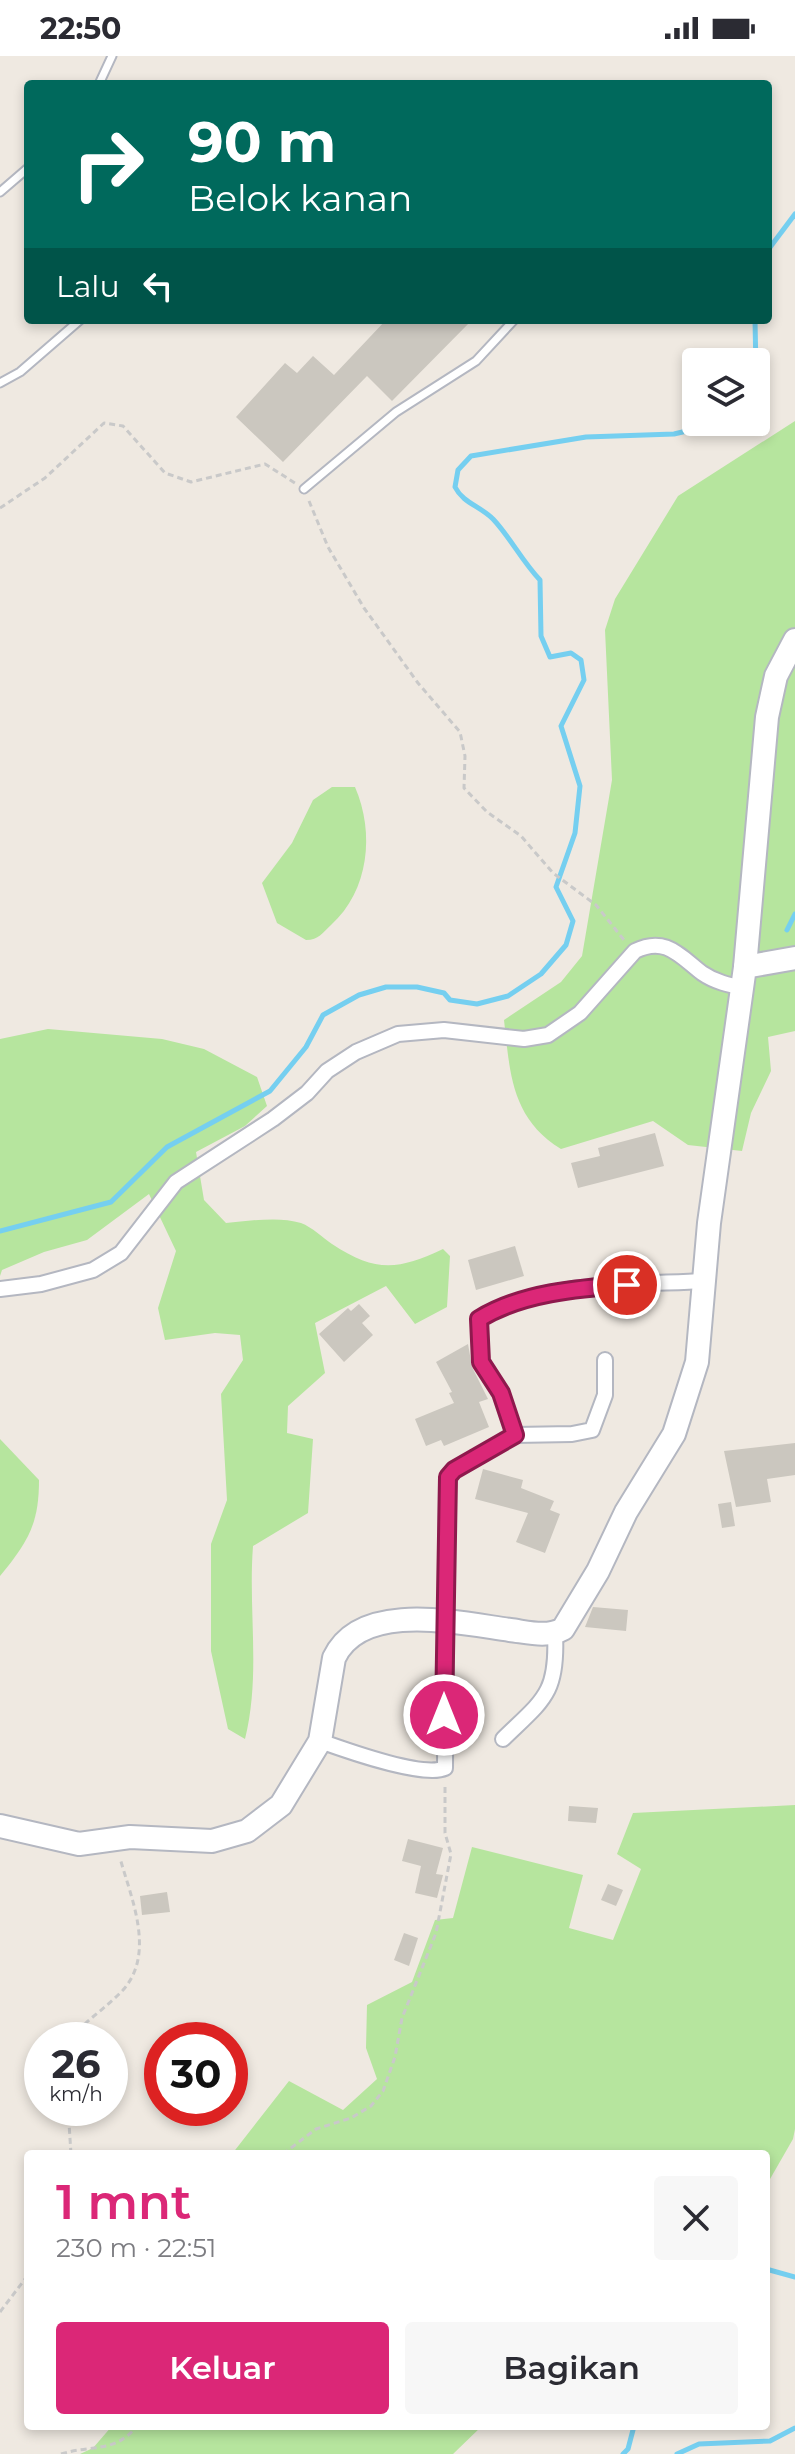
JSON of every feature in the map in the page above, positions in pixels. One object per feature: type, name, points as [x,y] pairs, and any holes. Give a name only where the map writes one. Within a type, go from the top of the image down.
[{"type":"street","points":[[503,1739],[551,1691],[556,1658],[555,1634],[570,1619],[626,1512],[674,1434],[697,1362],[724,1112],[745,977],[767,717],[776,676],[795,640]]},
{"type":"street","points":[[0,1289],[93,1270],[121,1253],[176,1182],[273,1119],[307,1093],[327,1071],[356,1052],[398,1034],[444,1030],[524,1039],[548,1035],[580,1013],[635,951],[645,946],[665,946],[677,951],[703,974],[724,984],[795,958]]},
{"type":"street","points":[[515,1435],[501,1393],[481,1362],[479,1319],[493,1310],[575,1288],[704,1281]]},
{"type":"street","points":[[320,1741],[351,1752],[430,1770],[445,1768],[449,1473],[515,1435],[572,1434],[592,1430],[605,1395],[605,1360]]},
{"type":"street","points":[[0,1826],[79,1844],[114,1839],[212,1841],[247,1831],[281,1805],[320,1741],[334,1658],[340,1645],[373,1624],[445,1621],[555,1634]]},
{"type":"lane","points":[[101,80],[112,56]]},
{"type":"lane","points":[[0,192],[24,171]]},
{"type":"lane","points":[[0,383],[20,372],[75,324]]},
{"type":"lane","points":[[304,489],[376,426],[476,361],[510,324]]},
{"type":"path","points":[[0,508],[45,478],[104,423],[123,426],[165,473],[191,482],[265,464],[304,489],[328,547],[364,608],[418,683],[460,732],[465,756],[464,788],[487,812],[521,836],[553,873],[571,883],[596,905],[614,930],[635,951]]},
{"type":"path","points":[[288,2150],[316,2129],[351,2118],[371,2106],[383,2091],[395,2057],[402,2018],[436,1933],[451,1854],[445,1833],[445,1768]]},
{"type":"path","points":[[87,2022],[124,1989],[136,1967],[139,1914],[114,1839]]},
{"type":"path","points":[[69,2126],[71,2150]]},
{"type":"path","points":[[0,2312],[24,2280]]},
{"type":"path","points":[[61,2454],[112,2449],[129,2438],[134,2430]]},
{"type":"green space","points":[[795,421],[795,1031],[768,1037],[771,1071],[751,1113],[742,1151],[688,1145],[653,1121],[561,1149],[544,1137],[523,1109],[511,1076],[504,1020],[561,982],[582,956],[612,780],[605,630],[615,599],[678,496]]},
{"type":"green space","points":[[332,787],[355,787],[365,823],[365,860],[354,896],[344,911],[320,936],[306,940],[277,923],[262,883],[292,843],[313,800]]},
{"type":"green space","points":[[48,1029],[162,1039],[204,1049],[257,1077],[267,1106],[245,1126],[196,1152],[204,1200],[226,1223],[274,1219],[301,1223],[348,1253],[375,1264],[400,1264],[443,1249],[450,1256],[447,1307],[415,1324],[386,1286],[315,1323],[325,1373],[288,1406],[287,1433],[313,1439],[308,1513],[253,1546],[253,1667],[245,1739],[228,1729],[211,1651],[211,1544],[227,1500],[221,1394],[243,1360],[240,1335],[215,1333],[165,1340],[158,1308],[176,1251],[149,1194],[87,1240],[44,1252],[2,1270],[0,1276],[0,1039]]},
{"type":"green space","points":[[0,1439],[39,1480],[37,1509],[30,1532],[0,1576]]},
{"type":"green space","points":[[795,1805],[795,2129],[793,2139],[770,2179],[770,2150],[235,2150],[289,2081],[343,2110],[377,2079],[366,2048],[367,2005],[412,1982],[435,1920],[453,1918],[472,1847],[583,1875],[569,1928],[613,1940],[641,1869],[617,1854],[633,1813]]},
{"type":"green space","points":[[109,2430],[478,2430],[453,2454],[80,2454],[93,2448]]},
{"type":"building","points":[[382,324],[468,324],[392,401],[367,376],[283,462],[236,417],[285,363],[297,373],[313,356],[334,375]]},
{"type":"building","points":[[655,1133],[664,1166],[578,1188],[571,1163],[600,1156],[598,1148]]},
{"type":"building","points":[[515,1246],[524,1276],[476,1290],[468,1260]]},
{"type":"building","points":[[359,1304],[370,1316],[362,1323],[373,1335],[344,1362],[319,1334],[348,1308],[351,1311]]},
{"type":"building","points":[[468,1344],[472,1367],[488,1399],[479,1402],[489,1427],[444,1446],[441,1440],[426,1446],[415,1419],[454,1403],[449,1393],[452,1392],[436,1362]]},
{"type":"building","points":[[795,1443],[795,1475],[767,1479],[771,1502],[736,1507],[724,1451]]},
{"type":"building","points":[[483,1469],[523,1480],[521,1488],[554,1501],[550,1510],[560,1514],[545,1553],[516,1542],[528,1513],[475,1499]]},
{"type":"building","points":[[731,1502],[735,1526],[722,1528],[718,1504]]},
{"type":"building","points":[[593,1607],[628,1610],[626,1631],[585,1627]]},
{"type":"building","points":[[569,1806],[598,1808],[596,1823],[568,1821]]},
{"type":"building","points":[[408,1839],[443,1848],[436,1874],[443,1875],[437,1898],[415,1893],[421,1866],[402,1861]]},
{"type":"building","points":[[608,1884],[623,1890],[616,1906],[601,1900]]},
{"type":"building","points":[[167,1892],[170,1912],[142,1915],[140,1896]]},
{"type":"building","points":[[404,1933],[418,1938],[409,1966],[394,1960]]},
{"type":"waterway","points":[[772,245],[795,214]]},
{"type":"waterway","points":[[755,324],[756,348]]},
{"type":"waterway","points":[[0,1231],[111,1202],[167,1147],[270,1091],[306,1047],[323,1015],[359,995],[386,987],[417,987],[444,993],[450,1000],[477,1004],[508,996],[541,974],[566,945],[573,921],[556,887],[575,833],[580,786],[561,726],[584,680],[581,660],[571,653],[550,657],[541,636],[540,580],[493,519],[458,492],[455,487],[458,470],[471,456],[586,437],[682,432]]},
{"type":"waterway","points":[[787,930],[795,914]]},
{"type":"waterway","points":[[770,2270],[795,2277]]},
{"type":"waterway","points":[[677,2454],[699,2444],[770,2441],[795,2428]]},
{"type":"waterway","points":[[623,2454],[628,2449],[633,2430]]},
{"type":"route","points":[[444,1715],[449,1473],[515,1435],[501,1393],[481,1362],[479,1319],[493,1310],[575,1288],[627,1285]]}]
